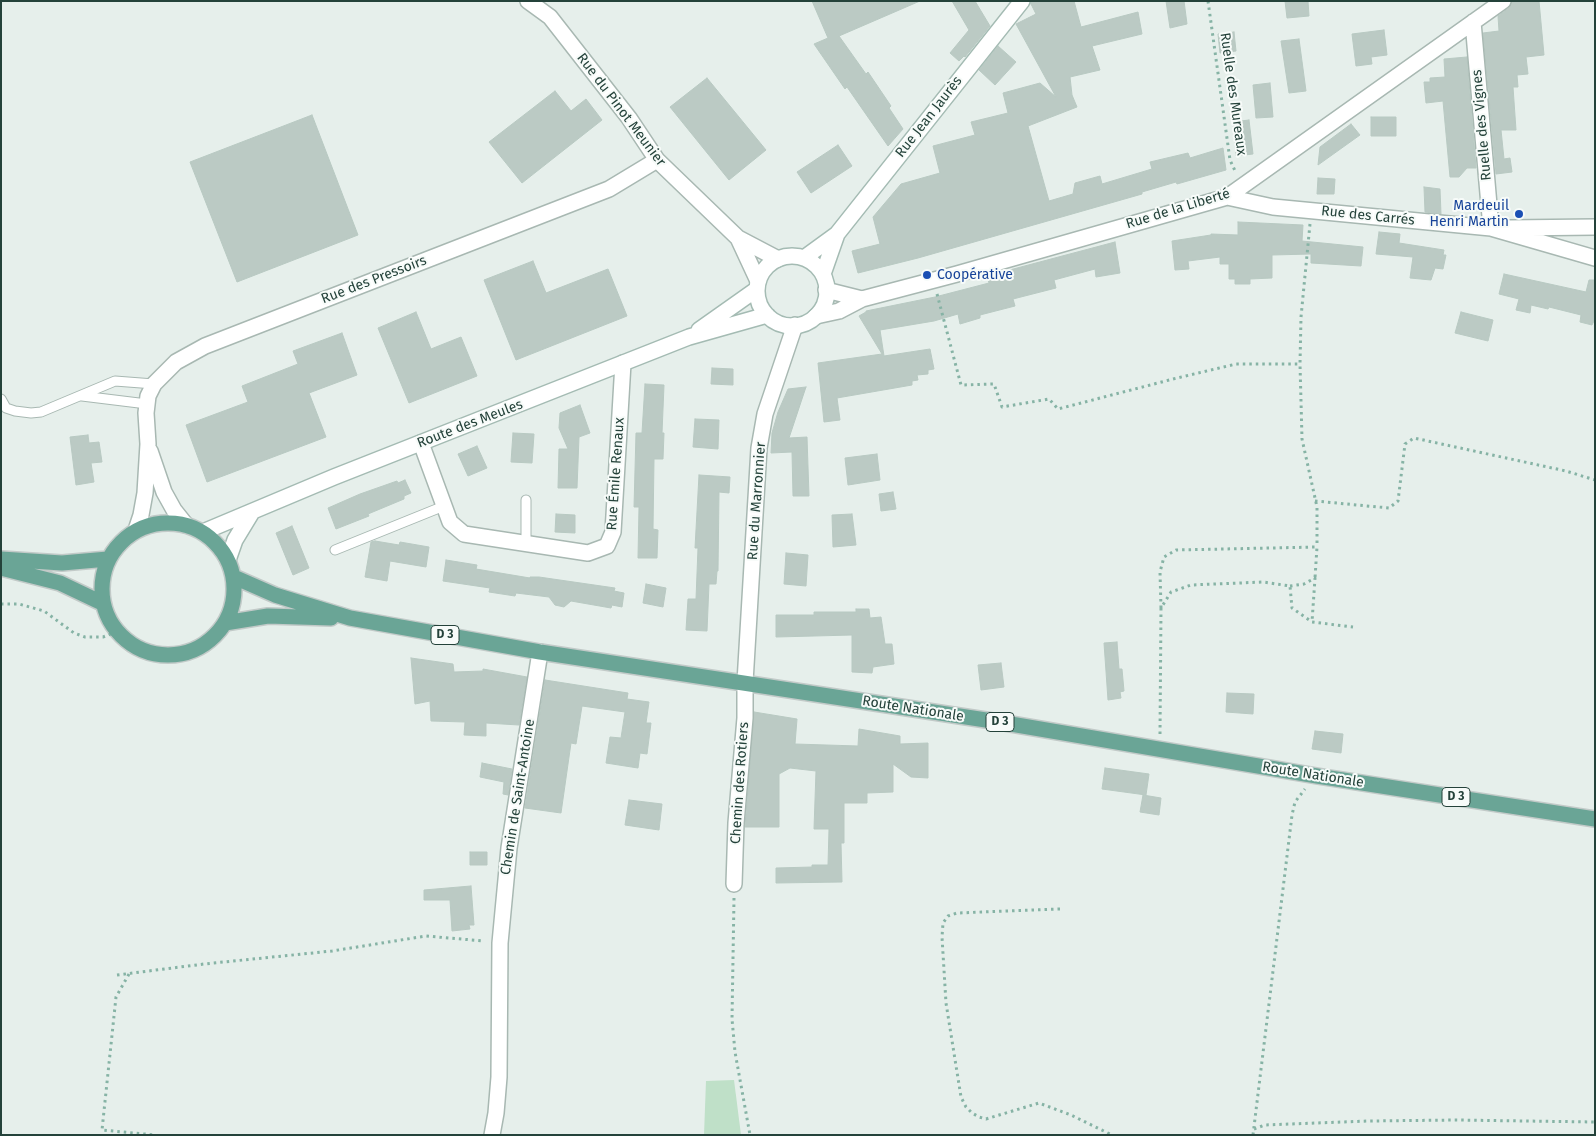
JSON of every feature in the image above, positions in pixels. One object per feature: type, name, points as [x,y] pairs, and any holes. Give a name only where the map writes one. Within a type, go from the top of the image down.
[{"type":"main road","points":[[169,522],[186,525],[203,532],[217,544],[228,560],[234,578],[234,601],[226,623],[214,638],[199,648],[182,655],[164,656],[146,652],[130,644],[116,632],[108,618],[102,603],[102,581],[108,559],[115,548],[136,530],[152,524],[169,522]]},
{"type":"main road","points":[[1,559],[62,563],[108,559]]},
{"type":"main road","points":[[1,568],[60,584],[102,603]]},
{"type":"main road","name":"D 3","points":[[234,578],[275,595],[350,618]]},
{"type":"main road","name":"D 3","points":[[226,623],[268,616],[350,618]]},
{"type":"main road","name":"Route Nationale","points":[[350,618],[540,652],[745,682],[1317,776],[1595,819]]},
{"type":"street","name":"Rue du Pinot Meunier","points":[[528,1],[550,17],[629,118],[657,160],[738,238],[778,258]]},
{"type":"street","name":"Rue Jean Jaurès","points":[[804,258],[836,234],[1022,1]]},
{"type":"street","name":"Rue de la Liberté","points":[[816,316],[839,311],[862,299],[1227,197],[1504,1]]},
{"type":"street","name":"Ruelle des Vignes","points":[[1473,22],[1491,228]]},
{"type":"street","name":"Rue des Pressoirs","points":[[136,530],[145,494],[148,444],[147,404],[154,384],[176,362],[205,346],[609,189],[657,160]]},
{"type":"street","name":"Rue des Carrés","points":[[1227,197],[1273,207],[1491,228],[1595,258]]},
{"type":"street","points":[[1491,228],[1595,227]]},
{"type":"street","points":[[1558,247],[1555,242],[1556,233],[1563,228]]},
{"type":"street","name":"Rue Jean Jaurès","points":[[823,274],[836,234]]},
{"type":"street","name":"Rue du Pinot Meunier","points":[[738,238],[757,285]]},
{"type":"street","points":[[791,256],[804,258],[815,264],[823,274],[826,299],[816,316],[810,321],[795,326],[777,323],[767,315],[759,304],[757,285],[762,272],[778,258],[791,256]]},
{"type":"street","name":"Route des Meules","points":[[689,337],[757,285]]},
{"type":"street","name":"Rue de la Liberté","points":[[826,290],[862,299]]},
{"type":"street","name":"Route des Meules","points":[[203,532],[334,477],[689,337],[767,315]]},
{"type":"street","name":"Rue du Marronnier","points":[[745,682],[759,448],[765,414],[795,326]]},
{"type":"street","name":"Rue Émile Renaux","points":[[421,443],[450,522],[464,534],[588,553],[606,546],[613,532],[623,363]]},
{"type":"street","name":"Rue des Pressoirs","points":[[148,444],[164,492],[174,510],[186,525]]},
{"type":"street","points":[[228,560],[235,540],[252,512]]},
{"type":"street","name":"Chemin de Saint-Antoine","points":[[492,1135],[499,1077],[500,943],[509,848],[540,652]]},
{"type":"street","name":"Chemin des Rotiers","points":[[734,884],[736,823],[745,718],[745,682]]},
{"type":"lane","points":[[1,399],[6,408],[15,412],[31,413],[41,412],[115,381],[154,384]]},
{"type":"lane","points":[[79,396],[147,404]]},
{"type":"lane","points":[[526,500],[526,543]]},
{"type":"lane","points":[[335,550],[444,506]]},
{"type":"path","name":"Ruelle des Mureaux","points":[[1208,1],[1230,160],[1243,187]]},
{"type":"path","points":[[1311,211],[1301,317],[1300,364],[1302,438],[1315,501],[1317,547],[1312,622]]},
{"type":"path","points":[[934,280],[961,385],[994,384],[1002,407],[1049,399],[1058,409],[1236,364],[1300,364]]},
{"type":"path","points":[[1315,501],[1389,508],[1398,501],[1405,444],[1414,438],[1566,471],[1595,480]]},
{"type":"path","points":[[1160,750],[1160,572],[1164,557],[1176,550],[1317,547]]},
{"type":"path","points":[[1161,608],[1171,592],[1191,585],[1263,582],[1290,586],[1304,584],[1315,578]]},
{"type":"path","points":[[1290,586],[1292,608],[1312,622],[1353,627]]},
{"type":"path","points":[[1,604],[19,604],[44,611],[74,633],[85,637],[103,637],[116,632]]},
{"type":"path","points":[[1253,1135],[1292,815],[1298,797],[1317,776]]},
{"type":"path","points":[[734,884],[732,1019],[735,1052],[750,1135]]},
{"type":"path","points":[[1060,909],[958,914],[948,916],[943,923],[946,1003],[961,1097],[972,1113],[986,1119],[1039,1103],[1071,1114],[1112,1135]]},
{"type":"path","points":[[118,975],[332,951],[426,936],[500,943]]},
{"type":"path","points":[[129,974],[116,997],[102,1130],[155,1135]]},
{"type":"path","points":[[1254,1129],[1265,1125],[1369,1121],[1595,1122]]},
{"type":"green space","points":[[734,1080],[741,1135],[704,1135],[706,1081]]},
{"type":"building","points":[[812,1],[920,1],[839,36],[866,74],[868,72],[891,106],[889,108],[903,129],[888,146],[814,44],[828,38]]},
{"type":"building","points":[[952,1],[975,1],[990,26],[965,57],[959,61],[950,53],[969,30]]},
{"type":"building","points":[[1031,1],[1074,1],[1081,27],[1138,12],[1142,34],[1092,46],[1100,70],[1070,77],[1072,95],[1077,107],[1028,126],[1049,201],[1073,194],[1075,183],[1100,176],[1102,184],[1152,169],[1150,162],[1188,153],[1190,158],[1223,148],[1226,170],[1177,184],[1176,182],[1142,192],[1142,194],[918,258],[858,273],[852,251],[880,244],[873,217],[901,184],[940,173],[933,146],[975,135],[971,122],[1008,113],[1003,93],[1040,83],[1056,97],[1016,24],[1036,14]]},
{"type":"building","points":[[1166,1],[1184,1],[1187,24],[1170,28]]},
{"type":"building","points":[[1285,1],[1308,1],[1309,16],[1287,18]]},
{"type":"building","points":[[1512,1],[1539,1],[1544,55],[1526,57],[1528,74],[1517,75],[1518,87],[1513,87],[1516,130],[1501,130],[1504,159],[1510,158],[1512,172],[1496,174],[1483,33],[1499,31],[1498,16],[1509,8]]},
{"type":"building","points":[[1384,30],[1387,55],[1371,57],[1372,64],[1356,66],[1352,34]]},
{"type":"building","points":[[1234,32],[1236,51],[1220,53],[1218,34]]},
{"type":"building","points":[[1299,39],[1306,91],[1289,93],[1281,41]]},
{"type":"building","points":[[998,46],[1016,62],[995,85],[979,70]]},
{"type":"building","points":[[1467,57],[1476,168],[1467,168],[1459,177],[1450,177],[1443,101],[1426,103],[1424,82],[1430,82],[1430,78],[1445,77],[1444,59]]},
{"type":"building","points":[[707,78],[766,150],[729,180],[670,107]]},
{"type":"building","points":[[1270,83],[1273,117],[1256,118],[1253,85]]},
{"type":"building","points":[[555,91],[571,111],[586,99],[602,120],[522,183],[489,142]]},
{"type":"building","points":[[312,115],[358,235],[237,282],[190,162]]},
{"type":"building","points":[[1371,117],[1396,117],[1396,136],[1371,136]]},
{"type":"building","points":[[1249,120],[1253,154],[1236,156],[1233,122]]},
{"type":"building","points":[[1351,124],[1360,135],[1318,165],[1320,147]]},
{"type":"building","points":[[838,145],[852,166],[811,193],[797,172]]},
{"type":"building","points":[[1318,178],[1335,179],[1334,194],[1317,194]]},
{"type":"building","points":[[1424,187],[1440,189],[1441,214],[1425,212]]},
{"type":"building","points":[[1238,222],[1303,225],[1302,241],[1363,247],[1361,266],[1311,263],[1311,254],[1272,255],[1272,278],[1250,279],[1250,284],[1235,284],[1235,279],[1229,279],[1229,264],[1220,264],[1220,257],[1188,261],[1189,269],[1175,270],[1172,241],[1211,234],[1238,235]]},
{"type":"building","points":[[1379,232],[1400,234],[1399,243],[1444,250],[1443,255],[1446,255],[1443,269],[1435,268],[1431,280],[1410,278],[1413,257],[1376,254]]},
{"type":"building","points":[[1115,242],[1120,273],[1096,277],[1095,269],[1054,280],[1056,288],[1013,299],[1015,306],[980,315],[980,318],[960,324],[958,314],[934,321],[880,330],[884,356],[930,349],[934,369],[928,370],[928,374],[917,375],[918,380],[912,381],[912,385],[837,398],[840,420],[824,422],[818,363],[882,354],[859,316],[866,311],[935,297],[989,283],[987,276]]},
{"type":"building","points":[[533,261],[546,293],[608,269],[627,316],[516,360],[484,280]]},
{"type":"building","points":[[1504,274],[1586,292],[1589,280],[1595,280],[1595,319],[1592,325],[1580,322],[1581,315],[1549,307],[1548,309],[1531,305],[1530,313],[1516,310],[1519,299],[1499,294]]},
{"type":"building","points":[[416,312],[431,349],[461,337],[477,376],[409,403],[378,328]]},
{"type":"building","points":[[1461,312],[1493,320],[1488,341],[1455,333]]},
{"type":"building","points":[[342,333],[357,375],[309,393],[326,437],[207,482],[186,425],[248,402],[242,386],[298,364],[293,351]]},
{"type":"building","points":[[712,368],[733,369],[733,385],[711,384]]},
{"type":"building","points":[[645,384],[664,385],[663,459],[654,459],[653,529],[658,530],[657,558],[638,558],[639,507],[634,507],[636,433],[642,433]]},
{"type":"building","points":[[806,387],[789,438],[807,437],[809,496],[793,496],[792,452],[771,453],[772,433],[778,412],[788,389]]},
{"type":"building","points":[[580,405],[590,433],[579,437],[577,488],[558,488],[559,449],[568,449],[559,428],[560,413]]},
{"type":"building","points":[[695,419],[719,420],[718,449],[693,447]]},
{"type":"building","points":[[513,433],[534,434],[532,463],[511,462]]},
{"type":"building","points":[[88,435],[89,443],[99,442],[102,462],[91,463],[94,482],[76,485],[70,437]]},
{"type":"building","points":[[477,446],[487,468],[468,476],[458,454]]},
{"type":"building","points":[[877,454],[880,480],[848,485],[845,458]]},
{"type":"building","points":[[699,475],[730,477],[729,493],[719,492],[718,571],[716,584],[709,584],[707,631],[686,630],[688,599],[696,599],[698,548],[695,548]]},
{"type":"building","points":[[405,480],[411,493],[404,496],[404,499],[336,529],[328,508],[360,494]]},
{"type":"building","points":[[893,492],[896,509],[881,511],[879,494]]},
{"type":"building","points":[[556,514],[575,515],[575,533],[555,532]]},
{"type":"building","points":[[852,514],[856,545],[833,547],[832,515]]},
{"type":"building","points":[[292,526],[309,568],[293,575],[276,533]]},
{"type":"building","points":[[371,542],[399,545],[400,542],[429,547],[426,567],[390,561],[387,581],[365,577]]},
{"type":"building","points":[[786,553],[808,555],[806,586],[784,584]]},
{"type":"building","points":[[446,560],[477,565],[476,569],[530,578],[539,577],[615,588],[614,591],[624,593],[622,607],[612,605],[611,608],[571,601],[564,607],[555,605],[549,597],[516,593],[515,596],[489,592],[490,588],[443,581]]},
{"type":"building","points":[[646,584],[666,588],[663,607],[643,603]]},
{"type":"building","points":[[856,609],[869,609],[870,618],[881,617],[885,644],[892,644],[894,664],[873,667],[872,673],[852,672],[852,635],[776,637],[776,615],[814,615],[814,612],[856,612]]},
{"type":"building","points":[[1117,642],[1119,669],[1122,669],[1124,691],[1120,692],[1121,698],[1108,700],[1104,643]]},
{"type":"building","points":[[411,658],[453,664],[454,672],[483,671],[483,669],[527,677],[519,725],[486,723],[486,736],[464,735],[465,722],[431,721],[430,701],[415,704]]},
{"type":"building","points":[[1001,663],[1004,687],[981,690],[978,665]]},
{"type":"building","points":[[545,680],[628,693],[627,699],[649,702],[646,723],[651,723],[647,754],[640,753],[638,768],[606,763],[610,737],[621,738],[625,712],[582,706],[576,744],[571,743],[561,813],[525,808]]},
{"type":"building","points":[[1227,693],[1254,694],[1253,714],[1226,712]]},
{"type":"building","points":[[754,712],[797,719],[795,744],[858,746],[859,729],[900,736],[900,744],[928,743],[928,778],[911,777],[893,764],[893,792],[867,793],[867,803],[844,803],[844,843],[841,843],[842,882],[776,883],[776,868],[828,865],[829,829],[814,829],[816,771],[790,768],[779,774],[779,827],[745,827]]},
{"type":"building","points":[[1315,731],[1343,734],[1341,753],[1312,749]]},
{"type":"building","points":[[482,763],[512,769],[508,795],[503,794],[504,782],[480,777]]},
{"type":"building","points":[[1105,768],[1149,774],[1146,795],[1102,789]]},
{"type":"building","points":[[1143,795],[1161,798],[1159,815],[1140,812]]},
{"type":"building","points":[[629,800],[662,804],[659,830],[625,825]]},
{"type":"building","points":[[470,852],[487,852],[487,865],[470,865]]},
{"type":"building","points":[[471,886],[474,925],[469,925],[470,929],[452,931],[450,900],[424,900],[424,890]]},
{"type":"place","name":"Mardeuil Henri Martin","points":[[1519,214]]},
{"type":"place","name":"Coopérative","points":[[927,275]]}]
